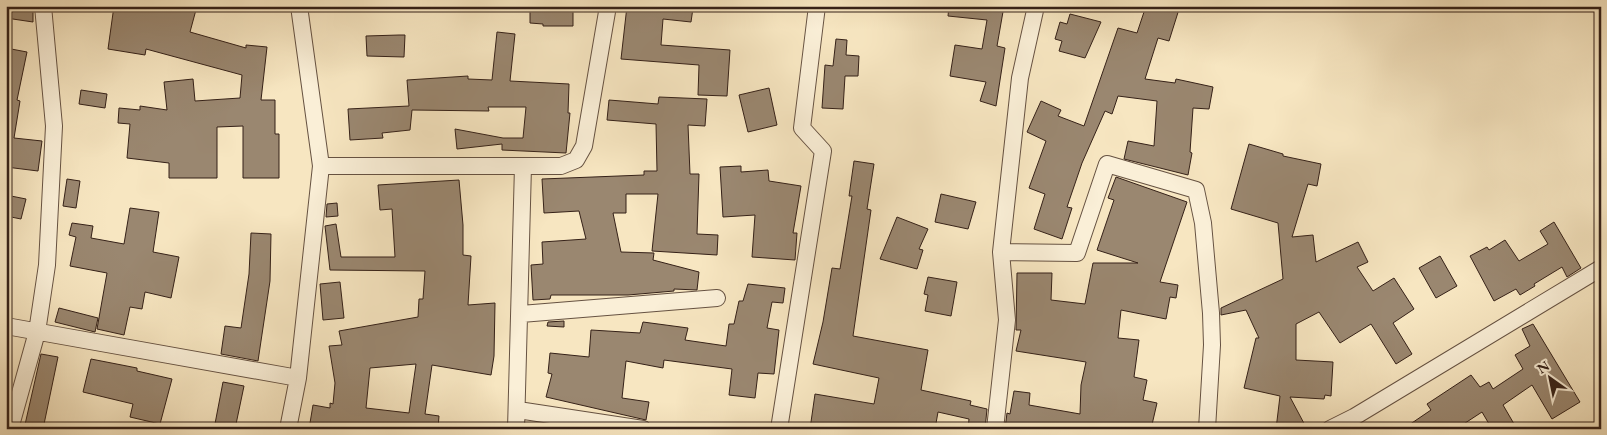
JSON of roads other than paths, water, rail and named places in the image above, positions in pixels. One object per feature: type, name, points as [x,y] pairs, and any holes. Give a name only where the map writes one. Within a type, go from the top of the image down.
[{"type":"street","points":[[10,429],[37,332],[47,265],[54,126],[43,6]]},
{"type":"street","points":[[288,429],[298,378],[321,166],[299,6]]},
{"type":"street","points":[[321,166],[561,166],[576,160],[581,153],[608,6]]},
{"type":"street","points":[[779,429],[823,151],[802,128],[817,6]]},
{"type":"street","points":[[995,429],[1007,320],[1001,252],[1020,78],[1036,6]]},
{"type":"street","points":[[1001,252],[1077,253],[1107,164],[1196,190],[1203,223],[1212,313],[1207,429]]},
{"type":"street","points":[[516,429],[521,314],[523,166]]},
{"type":"street","points":[[1330,429],[1354,417],[1601,268]]},
{"type":"street","points":[[521,314],[717,298]]},
{"type":"street","points":[[6,326],[298,378]]},
{"type":"street","points":[[518,410],[644,429]]}]
